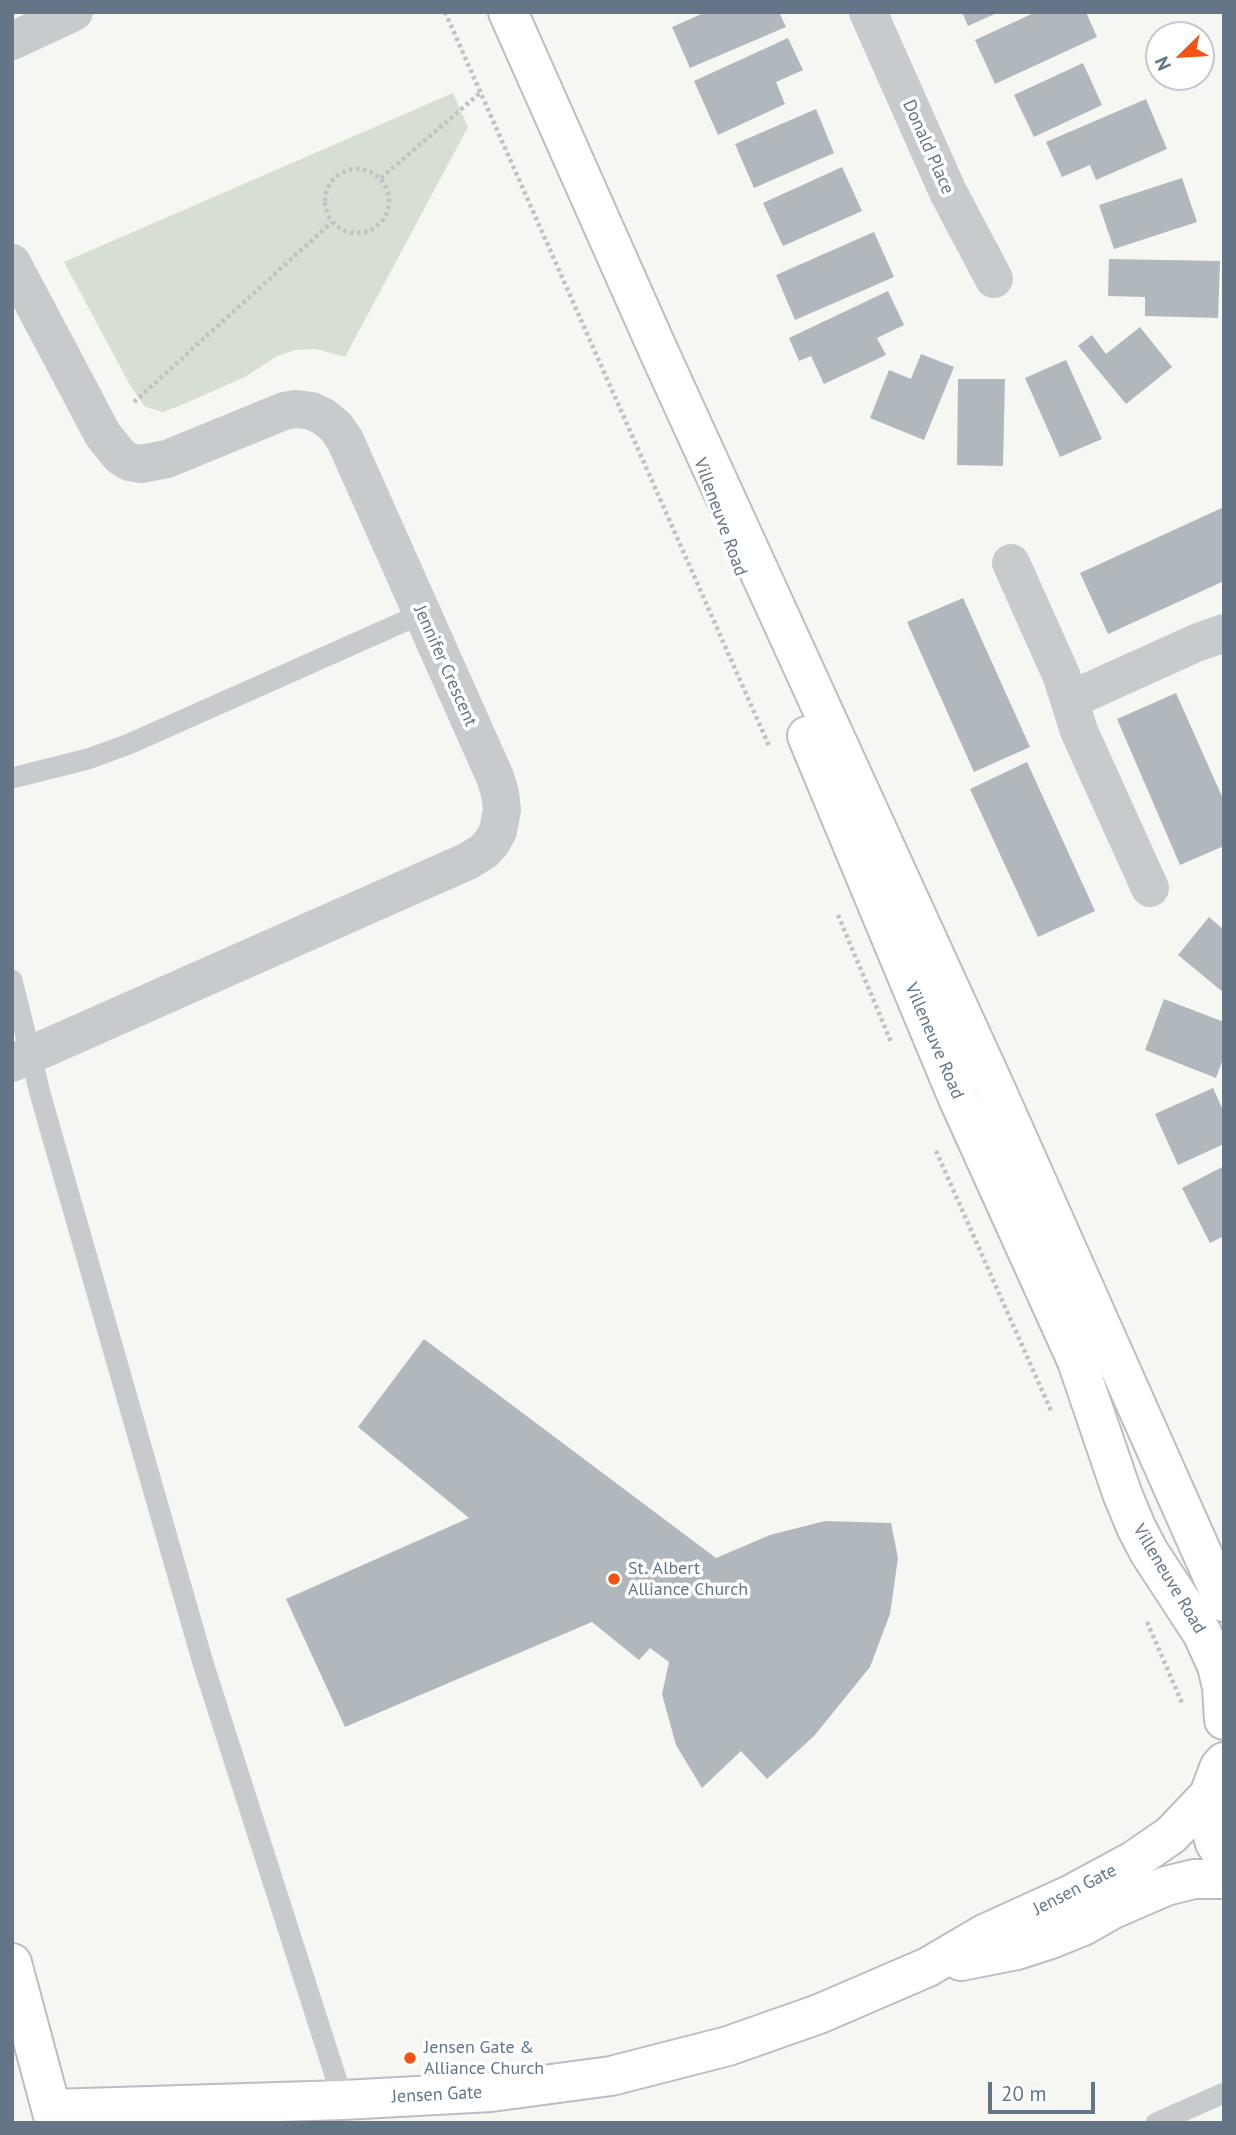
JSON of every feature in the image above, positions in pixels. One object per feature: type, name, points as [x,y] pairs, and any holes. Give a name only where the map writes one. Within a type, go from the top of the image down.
[{"type":"main road","name":"Villeneuve Road","points":[[508,12],[659,352],[987,1070],[1224,1602]]},
{"type":"main road","name":"Villeneuve Road","points":[[659,352],[748,593],[957,1096],[1077,1362],[1122,1493],[1149,1552],[1202,1633],[1217,1666],[1222,1687],[1224,1720]]},
{"type":"main road","name":"Jensen Gate","points":[[53,2116],[491,2092],[611,2076],[728,2046],[771,2032],[928,1967],[984,1934],[1072,1894],[1133,1861],[1171,1835],[1219,1765]]},
{"type":"main road","points":[[1219,1765],[1208,1819],[1215,1843],[1224,1857]]},
{"type":"main road","name":"Jensen Gate","points":[[928,1967],[1017,1950],[1048,1940],[1166,1886],[1194,1879],[1224,1879]]},
{"type":"main road","points":[[12,1963],[53,2116]]},
{"type":"street","points":[[12,41],[74,12]]},
{"type":"street","name":"Donald Place","points":[[867,12],[947,192],[994,279]]},
{"type":"street","name":"Jennifer Crescent","points":[[12,263],[103,435],[120,456],[129,461],[154,464],[284,411],[296,409],[312,411],[336,427],[345,440],[500,793],[502,810],[498,831],[492,842],[468,861],[22,1059]]},
{"type":"street","points":[[1011,564],[1062,677],[1079,731],[1150,888]]},
{"type":"street","points":[[1070,700],[1224,633]]},
{"type":"lane","points":[[12,778],[88,760],[129,744],[421,614]]},
{"type":"lane","points":[[12,980],[22,1059],[41,1097],[203,1663],[343,2100]]},
{"type":"lane","points":[[1156,2123],[1224,2093]]},
{"type":"path","points":[[444,12],[773,755]]},
{"type":"path","points":[[381,178],[480,93]]},
{"type":"path","points":[[350,169],[372,172],[381,178],[389,197],[385,217],[378,226],[360,233],[349,233],[332,222],[326,212],[326,190],[331,180],[350,169]]},
{"type":"path","points":[[134,402],[332,222]]},
{"type":"path","points":[[834,906],[895,1053]]},
{"type":"shaded area","points":[[453,93],[468,127],[345,357],[316,349],[295,350],[277,356],[245,377],[179,406],[163,412],[145,407],[131,387],[64,262]]},
{"type":"building","points":[[706,12],[779,12],[786,27],[690,68],[672,27]]},
{"type":"building","points":[[962,12],[999,12],[968,26]]},
{"type":"building","points":[[1036,12],[1086,12],[1097,37],[995,84],[975,40]]},
{"type":"building","points":[[788,38],[803,70],[776,82],[785,104],[718,135],[694,81]]},
{"type":"building","points":[[1083,63],[1102,105],[1034,137],[1014,95]]},
{"type":"building","points":[[1146,99],[1167,149],[1096,180],[1090,165],[1062,177],[1046,142]]},
{"type":"building","points":[[816,109],[834,153],[754,188],[735,144]]},
{"type":"building","points":[[842,167],[862,211],[783,246],[763,203]]},
{"type":"building","points":[[1182,178],[1197,222],[1114,249],[1099,205]]},
{"type":"building","points":[[874,232],[894,277],[795,320],[776,275]]},
{"type":"building","points":[[1109,259],[1220,261],[1218,318],[1145,316],[1145,297],[1108,296]]},
{"type":"building","points":[[888,291],[904,325],[877,338],[886,355],[824,384],[811,356],[799,361],[789,338]]},
{"type":"building","points":[[1140,327],[1172,367],[1126,404],[1078,346],[1092,335],[1106,354]]},
{"type":"building","points":[[921,354],[954,367],[924,440],[870,418],[889,370],[911,379]]},
{"type":"building","points":[[1066,360],[1102,439],[1060,457],[1025,378]]},
{"type":"building","points":[[958,379],[1005,379],[1003,466],[957,465]]},
{"type":"building","points":[[1224,507],[1224,581],[1108,634],[1080,573]]},
{"type":"building","points":[[963,598],[1030,747],[974,772],[907,622]]},
{"type":"building","points":[[1176,693],[1224,801],[1224,846],[1180,865],[1117,719]]},
{"type":"building","points":[[1027,762],[1095,911],[1038,937],[970,789]]},
{"type":"building","points":[[1209,917],[1224,930],[1224,993],[1178,955]]},
{"type":"building","points":[[1164,999],[1224,1022],[1224,1056],[1216,1078],[1145,1050]]},
{"type":"building","points":[[1213,1088],[1224,1112],[1224,1144],[1178,1165],[1155,1114]]},
{"type":"building","points":[[1224,1166],[1224,1236],[1210,1243],[1182,1188]]},
{"type":"building","name":"St. Albert Alliance Church","points":[[424,1339],[716,1558],[770,1535],[825,1521],[891,1523],[898,1558],[890,1614],[870,1667],[814,1736],[767,1779],[741,1751],[702,1788],[676,1745],[662,1694],[669,1662],[650,1648],[639,1660],[592,1622],[345,1727],[286,1599],[469,1518],[358,1427]]},
{"type":"place","name":"St. Albert Alliance Church","points":[[614,1579]]},
{"type":"place","name":"Jensen Gate & Alliance Church","points":[[410,2058]]}]
